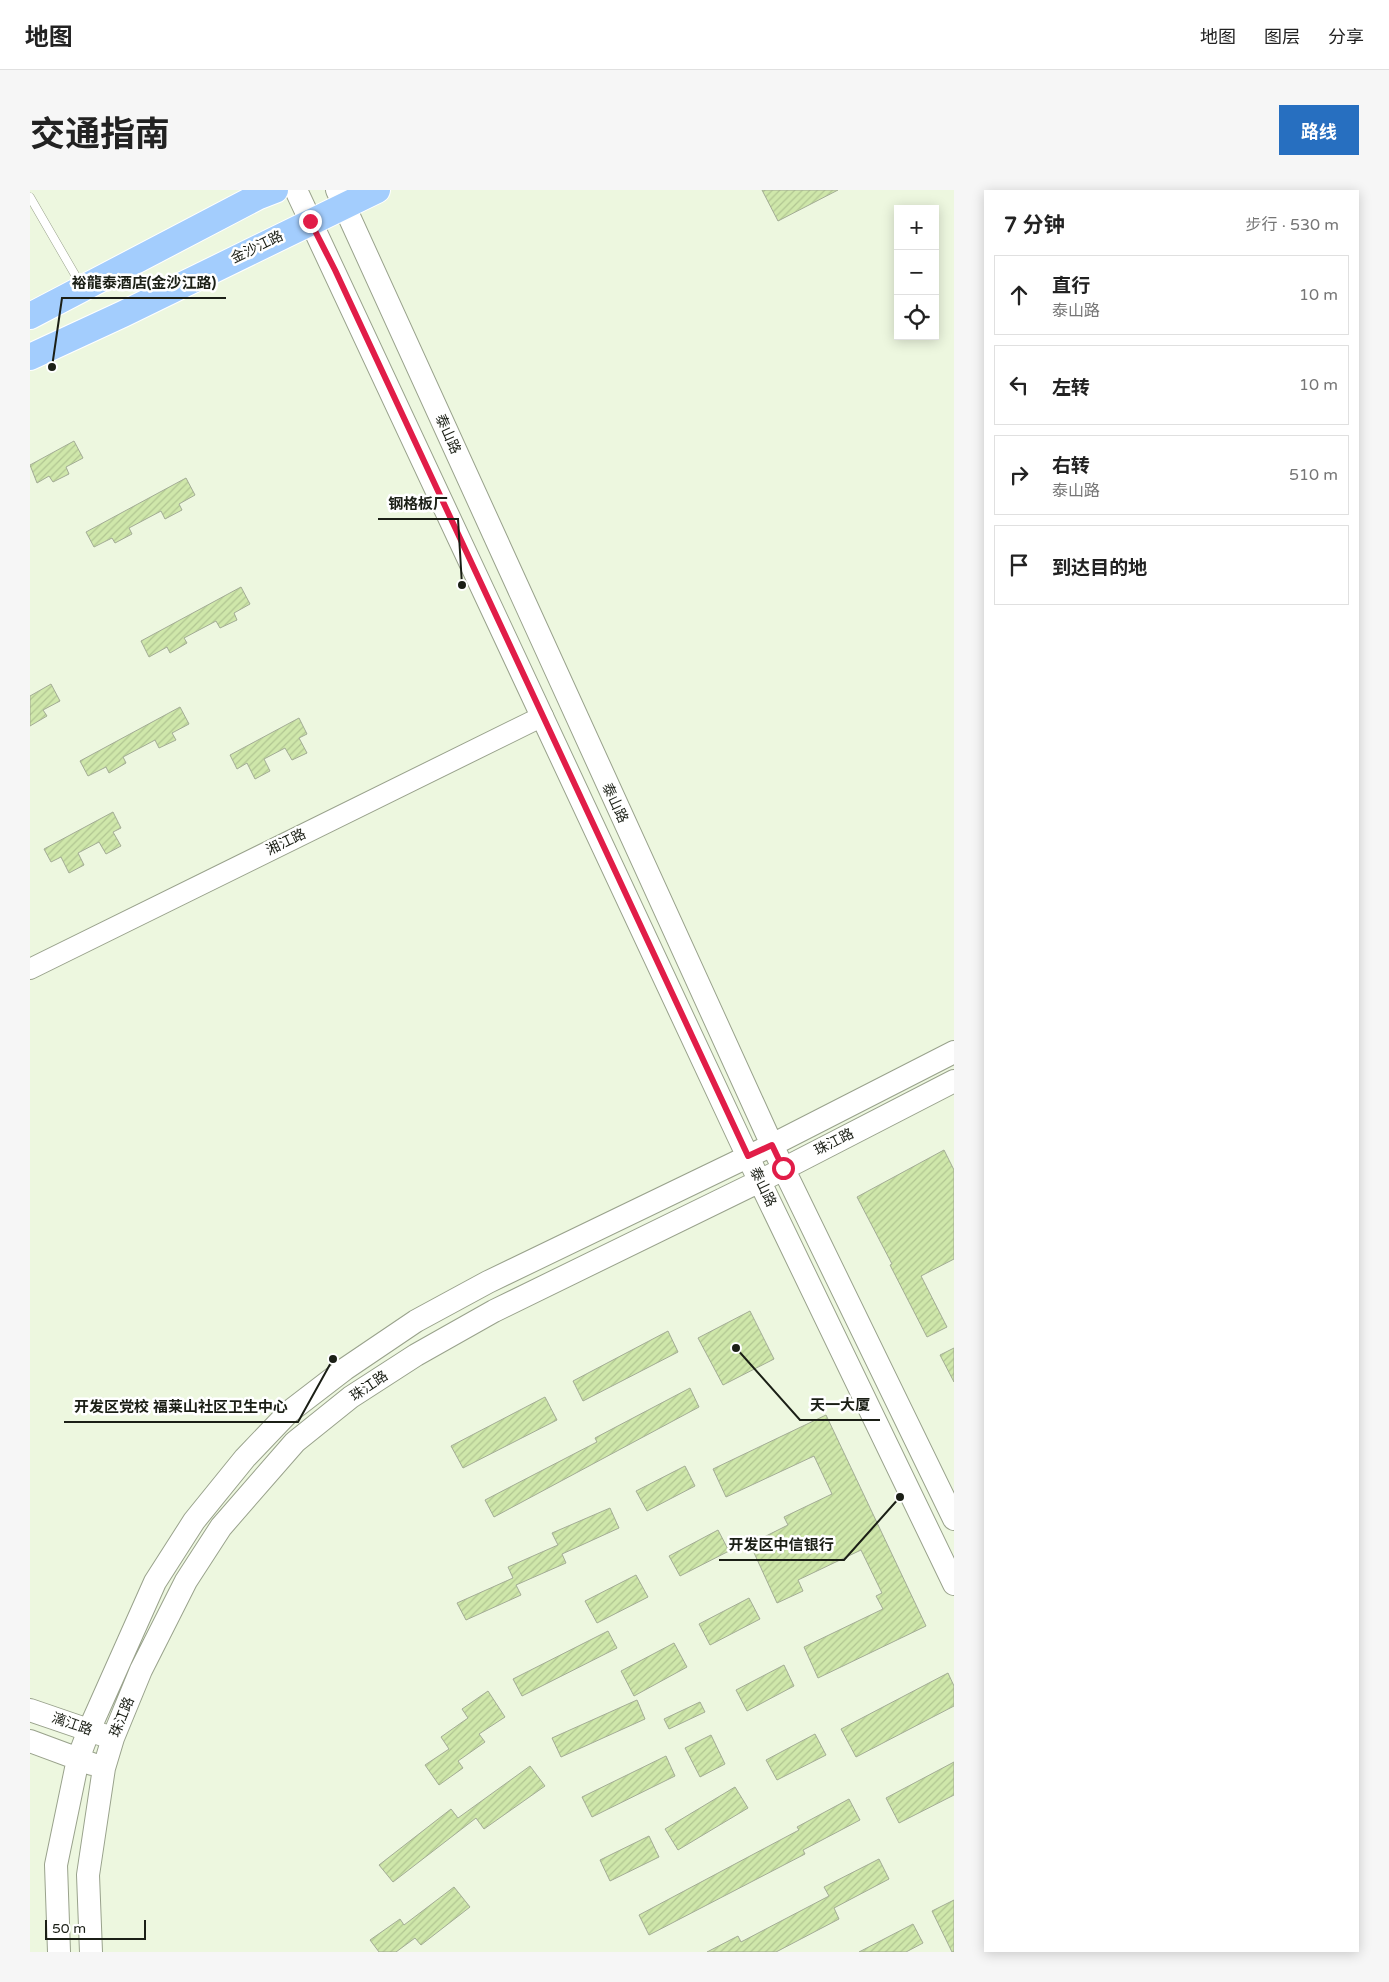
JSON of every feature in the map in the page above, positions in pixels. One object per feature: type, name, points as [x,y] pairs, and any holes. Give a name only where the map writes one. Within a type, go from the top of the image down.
[{"type":"main road","points":[[30,316],[275,190]]},
{"type":"main road","name":"泰山路","points":[[296,190],[748,1156],[954,1584]]},
{"type":"main road","name":"金沙江路","points":[[30,356],[123,314],[310,221],[341,198],[377,190]]},
{"type":"main road","name":"泰山路","points":[[341,198],[772,1145],[954,1519]]},
{"type":"main road","points":[[60,1952],[56,1865],[78,1759],[89,1730],[155,1582],[174,1551],[194,1521],[244,1458],[289,1412],[345,1369],[416,1321],[488,1282],[772,1145],[954,1052]]},
{"type":"main road","name":"珠江路","points":[[91,1952],[88,1876],[104,1768],[113,1738],[141,1670],[186,1581],[221,1527],[295,1442],[351,1397],[416,1355],[494,1312],[760,1181],[954,1081]]},
{"type":"main road","name":"漓江路","points":[[30,1710],[113,1738]]},
{"type":"main road","points":[[30,1741],[104,1768]]},
{"type":"street","name":"湘江路","points":[[30,969],[543,716]]},
{"type":"lane","points":[[30,196],[83,289]]},
{"type":"building","points":[[762,190],[838,190],[778,221]]},
{"type":"building","points":[[74,441],[83,458],[66,467],[69,474],[53,482],[49,476],[37,483],[30,465]]},
{"type":"building","points":[[186,478],[195,495],[179,504],[182,510],[165,519],[161,511],[129,528],[132,534],[115,543],[112,538],[94,547],[86,532]]},
{"type":"building","points":[[241,587],[250,604],[234,613],[237,620],[220,628],[216,621],[184,638],[187,643],[170,653],[167,647],[149,657],[141,641]]},
{"type":"building","points":[[51,684],[60,701],[43,710],[47,716],[30,726],[30,696]]},
{"type":"building","points":[[180,707],[189,724],[172,733],[176,740],[159,748],[155,740],[123,757],[126,763],[109,773],[106,767],[88,776],[80,761]]},
{"type":"building","points":[[299,718],[307,734],[299,738],[307,753],[292,760],[285,748],[264,759],[270,771],[255,779],[247,763],[237,769],[230,755]]},
{"type":"building","points":[[113,812],[121,828],[113,832],[121,846],[106,854],[99,842],[78,853],[84,865],[69,873],[61,857],[51,862],[44,849]]},
{"type":"building","points":[[944,1150],[954,1170],[954,1259],[921,1276],[947,1327],[927,1337],[857,1197]]},
{"type":"building","points":[[750,1311],[774,1359],[723,1385],[698,1338]]},
{"type":"building","points":[[668,1331],[678,1352],[583,1401],[573,1381]]},
{"type":"building","points":[[954,1348],[954,1382],[940,1355]]},
{"type":"building","points":[[690,1388],[699,1407],[494,1517],[485,1500],[597,1442],[595,1438]]},
{"type":"building","points":[[545,1397],[557,1420],[463,1468],[451,1446]]},
{"type":"building","points":[[826,1415],[926,1626],[818,1678],[804,1647],[883,1609],[876,1596],[882,1593],[861,1550],[798,1580],[803,1591],[777,1603],[750,1544],[788,1525],[784,1517],[832,1494],[814,1456],[726,1497],[713,1469]]},
{"type":"building","points":[[685,1466],[695,1486],[647,1511],[636,1491]]},
{"type":"building","points":[[610,1508],[619,1528],[562,1554],[566,1563],[516,1585],[521,1595],[466,1620],[457,1603],[513,1578],[508,1567],[558,1545],[552,1533]]},
{"type":"building","points":[[718,1530],[729,1551],[680,1576],[669,1556]]},
{"type":"building","points":[[636,1575],[648,1597],[597,1623],[585,1601]]},
{"type":"building","points":[[749,1598],[760,1619],[710,1645],[699,1624]]},
{"type":"building","points":[[608,1631],[617,1648],[522,1696],[513,1679]]},
{"type":"building","points":[[674,1643],[687,1667],[634,1696],[621,1671]]},
{"type":"building","points":[[784,1665],[794,1686],[747,1711],[736,1690]]},
{"type":"building","points":[[948,1673],[954,1686],[954,1706],[856,1757],[841,1729]]},
{"type":"building","points":[[488,1691],[505,1717],[479,1734],[485,1742],[458,1761],[463,1768],[439,1785],[425,1765],[449,1749],[441,1737],[468,1718],[462,1709]]},
{"type":"building","points":[[637,1700],[645,1719],[561,1757],[552,1738]]},
{"type":"building","points":[[700,1702],[705,1712],[669,1729],[664,1719]]},
{"type":"building","points":[[815,1734],[826,1755],[777,1780],[766,1760]]},
{"type":"building","points":[[711,1735],[725,1764],[700,1777],[685,1748]]},
{"type":"building","points":[[666,1756],[675,1776],[592,1817],[582,1797]]},
{"type":"building","points":[[954,1762],[954,1795],[899,1823],[886,1798]]},
{"type":"building","points":[[530,1766],[545,1786],[484,1829],[476,1818],[393,1882],[379,1865],[451,1809],[458,1818]]},
{"type":"building","points":[[735,1787],[748,1808],[678,1850],[665,1829]]},
{"type":"building","points":[[849,1799],[860,1820],[803,1850],[805,1854],[649,1935],[639,1915],[799,1830],[797,1827]]},
{"type":"building","points":[[649,1836],[659,1857],[610,1881],[600,1860]]},
{"type":"building","points":[[879,1859],[889,1879],[834,1908],[839,1919],[776,1952],[707,1952],[738,1936],[741,1942],[829,1896],[824,1887]]},
{"type":"building","points":[[454,1887],[470,1907],[421,1945],[415,1938],[396,1952],[379,1952],[370,1940],[400,1919],[404,1925]]},
{"type":"building","points":[[954,1900],[954,1952],[952,1952],[932,1911]]},
{"type":"building","points":[[913,1924],[923,1943],[906,1952],[859,1952]]},
{"type":"place","name":"裕龍泰酒店(金沙江路)","points":[[52,367]]},
{"type":"place","name":"钢格板厂","points":[[462,585]]},
{"type":"place","name":"天一大厦","points":[[736,1348]]},
{"type":"place","name":"开发区党校 福莱山社区卫生中心","points":[[333,1359]]},
{"type":"place","name":"开发区中信银行","points":[[900,1497]]},
{"type":"route","points":[[310,221],[335,270],[748,1156],[772,1145],[783,1168]]}]
